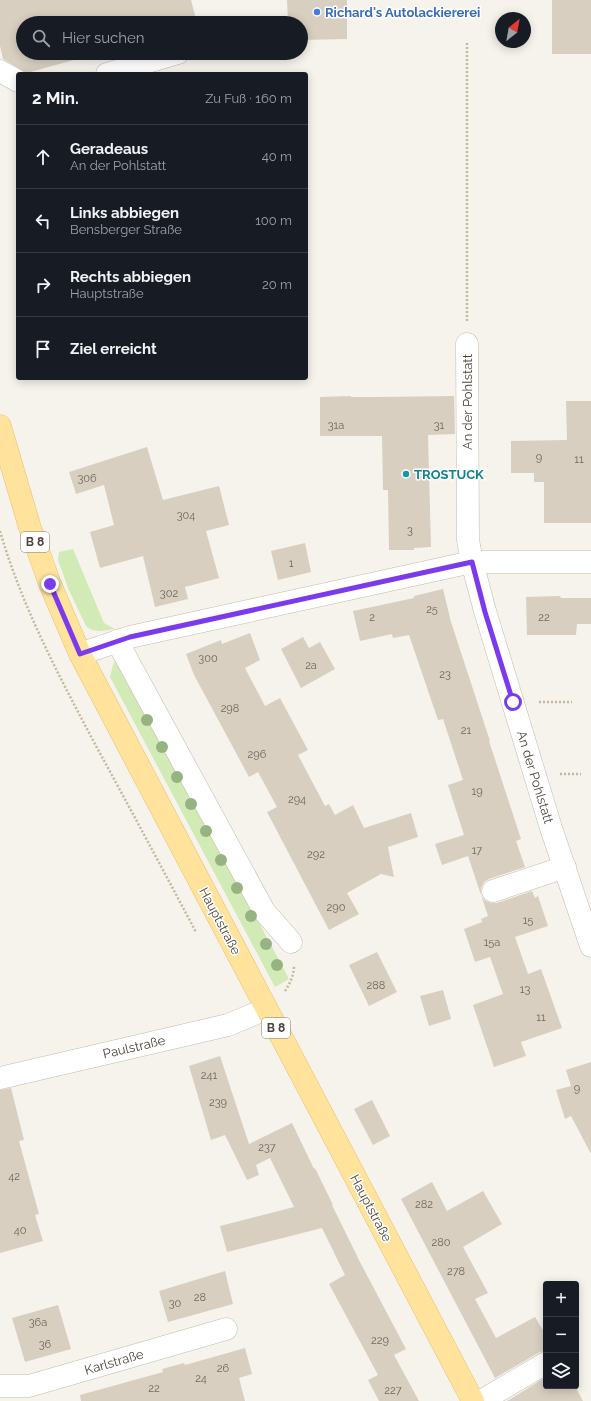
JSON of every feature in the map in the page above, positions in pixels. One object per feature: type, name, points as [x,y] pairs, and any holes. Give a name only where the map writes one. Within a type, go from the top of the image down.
[{"type":"main road","name":"Hauptstraße","points":[[0,426],[30,528],[50,584],[80,654],[473,1401]]},
{"type":"street","points":[[114,72],[154,60]]},
{"type":"street","points":[[0,71],[16,80]]},
{"type":"street","name":"An der Pohlstatt","points":[[467,344],[468,540],[472,562],[485,612],[551,828],[591,946]]},
{"type":"street","points":[[80,654],[138,635],[472,562],[591,562]]},
{"type":"street","points":[[117,641],[264,911],[291,942]]},
{"type":"street","points":[[493,891],[565,867]]},
{"type":"street","name":"Paulstraße","points":[[0,1078],[228,1025],[266,1009]]},
{"type":"street","name":"Karlstraße","points":[[0,1386],[29,1386],[226,1329]]},
{"type":"street","points":[[481,1401],[543,1365]]},
{"type":"path","points":[[467,41],[467,344]]},
{"type":"path","points":[[513,702],[572,702]]},
{"type":"path","points":[[266,1009],[288,987],[292,978],[294,971],[291,942]]},
{"type":"green space","points":[[73,549],[104,623],[115,629],[96,631],[86,626],[68,588],[58,560],[59,552]]},
{"type":"green space","points":[[117,656],[289,979],[275,987],[110,677]]},
{"type":"building","points":[[0,0],[191,0],[195,16],[16,16],[16,60],[74,60],[31,72],[25,72],[3,59],[0,46]]},
{"type":"building","name":"Richard's Autolackiererei","points":[[287,0],[347,0],[347,39],[308,40],[308,16],[288,16]]},
{"type":"building","points":[[552,0],[591,0],[591,54],[552,54]]},
{"type":"building","points":[[454,396],[455,434],[428,435],[431,547],[414,548],[414,550],[389,550],[388,490],[383,490],[382,436],[320,436],[320,397]]},
{"type":"building","points":[[566,401],[591,401],[591,523],[544,523],[544,482],[534,482],[534,473],[511,473],[511,441],[567,440]]},
{"type":"building","points":[[147,447],[163,500],[219,486],[229,525],[206,531],[219,578],[185,587],[188,599],[155,607],[143,556],[100,568],[90,532],[114,525],[104,485],[76,494],[69,472]]},
{"type":"building","points":[[305,543],[311,572],[278,580],[271,551]]},
{"type":"building","points":[[443,589],[451,622],[521,839],[516,841],[525,867],[484,882],[481,888],[481,895],[468,856],[442,865],[435,844],[464,835],[448,785],[463,780],[443,719],[438,720],[409,635],[393,638],[392,634],[360,641],[353,611],[414,598],[414,596]]},
{"type":"building","points":[[560,596],[561,598],[591,598],[591,624],[577,624],[576,635],[527,635],[526,597]]},
{"type":"building","points":[[250,633],[260,660],[245,668],[265,706],[280,698],[308,750],[298,755],[325,806],[329,804],[335,815],[353,805],[364,828],[411,813],[418,837],[388,847],[394,877],[381,874],[347,893],[359,914],[329,930],[267,812],[277,807],[258,772],[249,777],[194,675],[186,654],[221,640],[222,644]]},
{"type":"building","points":[[303,637],[309,648],[320,642],[335,669],[301,688],[281,649]]},
{"type":"building","points":[[532,891],[535,898],[538,896],[548,926],[515,937],[528,974],[541,969],[562,1028],[521,1042],[526,1056],[494,1067],[473,1005],[503,994],[490,957],[475,962],[464,929],[482,922],[481,919],[488,916],[481,895],[484,900],[491,903],[497,903]]},
{"type":"building","points":[[377,952],[397,992],[369,1006],[349,965]]},
{"type":"building","points":[[443,990],[451,1019],[429,1026],[420,996]]},
{"type":"building","points":[[220,1056],[249,1144],[292,1123],[360,1262],[406,1349],[394,1355],[419,1401],[379,1401],[368,1380],[378,1375],[329,1284],[345,1275],[322,1228],[227,1252],[220,1226],[294,1207],[270,1158],[256,1165],[259,1175],[247,1180],[225,1135],[211,1140],[189,1066]]},
{"type":"building","points":[[591,1062],[591,1154],[571,1116],[565,1119],[556,1090],[571,1086],[566,1070]]},
{"type":"building","points":[[11,1088],[24,1140],[19,1141],[39,1214],[35,1215],[43,1241],[0,1253],[0,1090]]},
{"type":"building","points":[[372,1100],[390,1136],[373,1145],[354,1109]]},
{"type":"building","points":[[432,1182],[447,1211],[483,1191],[502,1224],[463,1247],[488,1293],[475,1299],[496,1338],[535,1317],[543,1330],[543,1352],[495,1378],[401,1199]]},
{"type":"building","points":[[225,1271],[233,1304],[168,1322],[159,1291]]},
{"type":"building","points":[[58,1305],[71,1349],[25,1362],[12,1318]]},
{"type":"building","points":[[245,1348],[252,1374],[239,1378],[245,1401],[81,1401],[80,1395],[163,1372],[162,1369],[184,1363],[185,1365]]},
{"type":"building","points":[[543,1379],[543,1389],[577,1389],[583,1401],[507,1401]]},
{"type":"place","name":"Richard's Autolackiererei","points":[[317,12]]},
{"type":"place","name":"TROSTUCK","points":[[406,474]]},
{"type":"route","points":[[50,584],[80,654],[130,637],[472,562],[485,612],[513,702]]}]
